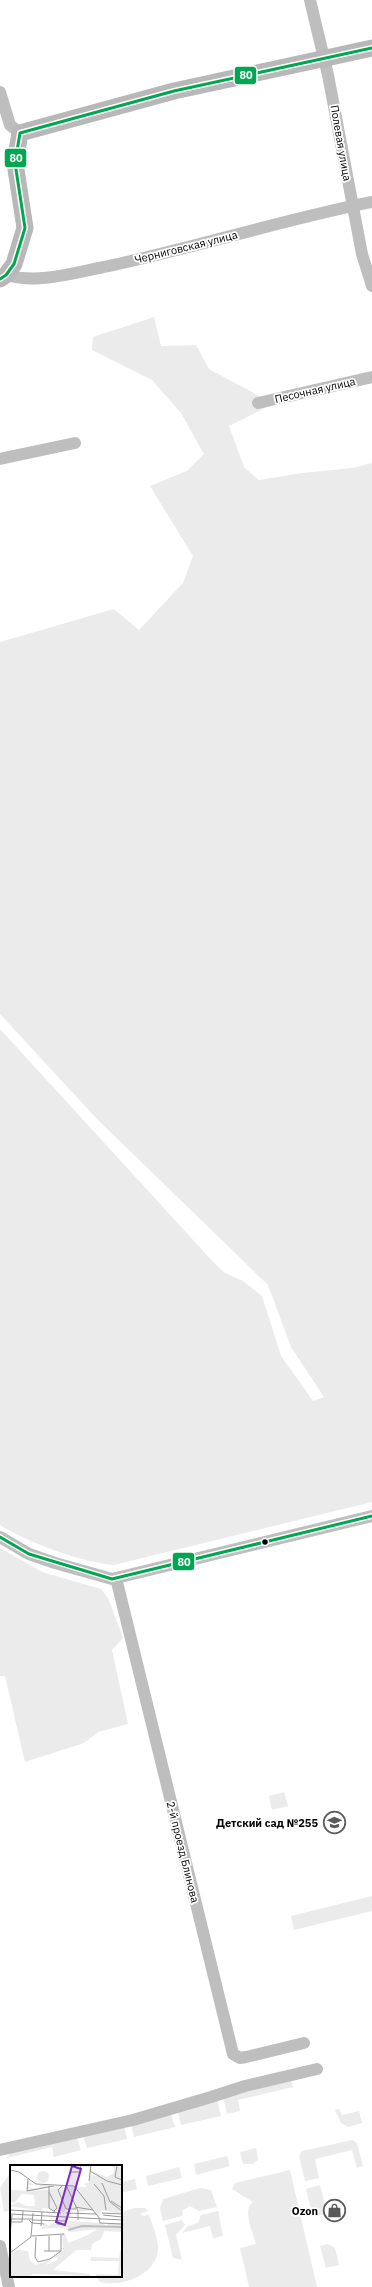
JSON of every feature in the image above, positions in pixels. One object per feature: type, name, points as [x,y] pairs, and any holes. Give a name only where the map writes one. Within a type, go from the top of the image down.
[{"type":"street","name":"Полевая улица","points":[[310,0],[323,60],[328,75],[362,254],[372,286]]},
{"type":"street","points":[[20,133],[174,91],[323,60],[372,48]]},
{"type":"street","points":[[0,92],[10,125],[20,133]]},
{"type":"street","points":[[3,277],[14,264],[25,228],[15,163],[20,133]]},
{"type":"street","name":"Черниговская улица","points":[[3,277],[39,280],[70,274],[132,261],[372,202]]},
{"type":"street","name":"Песочная улица","points":[[258,403],[372,377]]},
{"type":"street","points":[[0,459],[75,443]]},
{"type":"street","points":[[0,1537],[29,1554],[55,1564],[81,1572],[116,1578],[372,1516]]},
{"type":"street","name":"2-й проезд Блинова","points":[[116,1578],[233,2054],[240,2058],[304,2043]]},
{"type":"street","points":[[0,2150],[132,2120],[211,2098],[245,2086],[317,2068]]},
{"type":"street","points":[[0,2246],[9,2287]]},
{"type":"shaded area","points":[[154,317],[161,346],[196,345],[209,369],[263,398],[271,405],[229,426],[244,467],[259,480],[302,473],[353,468],[372,463],[372,1502],[114,1565],[87,1560],[56,1551],[11,1532],[0,1525],[0,1029],[216,1265],[225,1273],[243,1281],[262,1296],[281,1356],[313,1401],[324,1397],[291,1347],[268,1285],[97,1119],[0,1014],[0,642],[114,609],[139,630],[183,583],[193,556],[150,486],[187,471],[204,454],[181,413],[152,380],[92,350],[93,337]]},
{"type":"shaded area","points":[[0,1548],[42,1572],[101,1589],[109,1600],[123,1638],[112,1650],[128,1724],[98,1732],[84,1743],[25,1762],[5,1676],[0,1676]]},
{"type":"shaded area","points":[[284,1792],[288,1806],[272,1810],[269,1796]]},
{"type":"shaded area","points":[[372,1896],[372,1911],[294,1930],[291,1916]]},
{"type":"shaded area","points":[[291,2079],[293,2087],[238,2100],[240,2111],[227,2114],[223,2097]]},
{"type":"shaded area","points":[[217,2100],[221,2116],[181,2125],[178,2112]]},
{"type":"shaded area","points":[[339,2109],[342,2115],[359,2111],[362,2123],[348,2127],[341,2123],[335,2110]]},
{"type":"shaded area","points":[[171,2114],[175,2127],[134,2137],[131,2124]]},
{"type":"shaded area","points":[[124,2126],[127,2139],[87,2148],[83,2136]]},
{"type":"shaded area","points":[[77,2138],[81,2150],[54,2157],[52,2147],[7,2158],[11,2152]]},
{"type":"shaded area","points":[[352,2140],[357,2143],[363,2166],[357,2168],[352,2150],[315,2159],[319,2178],[305,2181],[299,2157],[302,2151]]},
{"type":"shaded area","points":[[256,2148],[258,2160],[253,2164],[243,2164],[240,2152]]},
{"type":"shaded area","points":[[227,2156],[230,2166],[196,2175],[194,2164]]},
{"type":"shaded area","points":[[179,2167],[182,2178],[148,2186],[146,2176]]},
{"type":"shaded area","points":[[290,2170],[317,2287],[249,2287],[240,2248],[256,2244],[248,2216],[248,2210],[253,2202],[232,2189],[235,2183]]},
{"type":"shaded area","points":[[10,2173],[10,2210],[4,2212],[0,2188]]},
{"type":"shaded area","points":[[135,2179],[137,2189],[122,2193],[122,2182]]},
{"type":"shaded area","points":[[320,2185],[327,2213],[313,2217],[306,2189]]},
{"type":"shaded area","points":[[200,2188],[211,2190],[217,2207],[199,2211],[190,2206],[183,2210],[182,2216],[163,2221],[160,2208],[163,2199]]},
{"type":"shaded area","points":[[135,2208],[145,2208],[148,2211],[141,2213],[142,2216],[149,2215],[158,2244],[158,2251],[155,2260],[150,2267],[136,2278],[118,2283],[100,2282],[97,2277],[122,2277],[122,2212]]},
{"type":"shaded area","points":[[218,2211],[223,2236],[213,2238],[210,2226],[182,2233],[188,2226],[198,2223],[201,2215]]},
{"type":"shaded area","points":[[182,2220],[185,2225],[176,2235],[182,2260],[173,2258],[165,2225]]},
{"type":"shaded area","points":[[328,2244],[335,2248],[339,2265],[326,2268],[320,2246]]},
{"type":"transit line","name":"80","points":[[0,279],[6,275],[14,264],[25,228],[15,163],[20,133],[174,91],[372,48]]},
{"type":"transit line","name":"80","points":[[0,1537],[29,1554],[112,1579],[372,1516]]},
{"type":"place","name":"Детский сад №255","points":[[334,1823]]},
{"type":"place","name":"Ozon","points":[[334,2211]]}]
